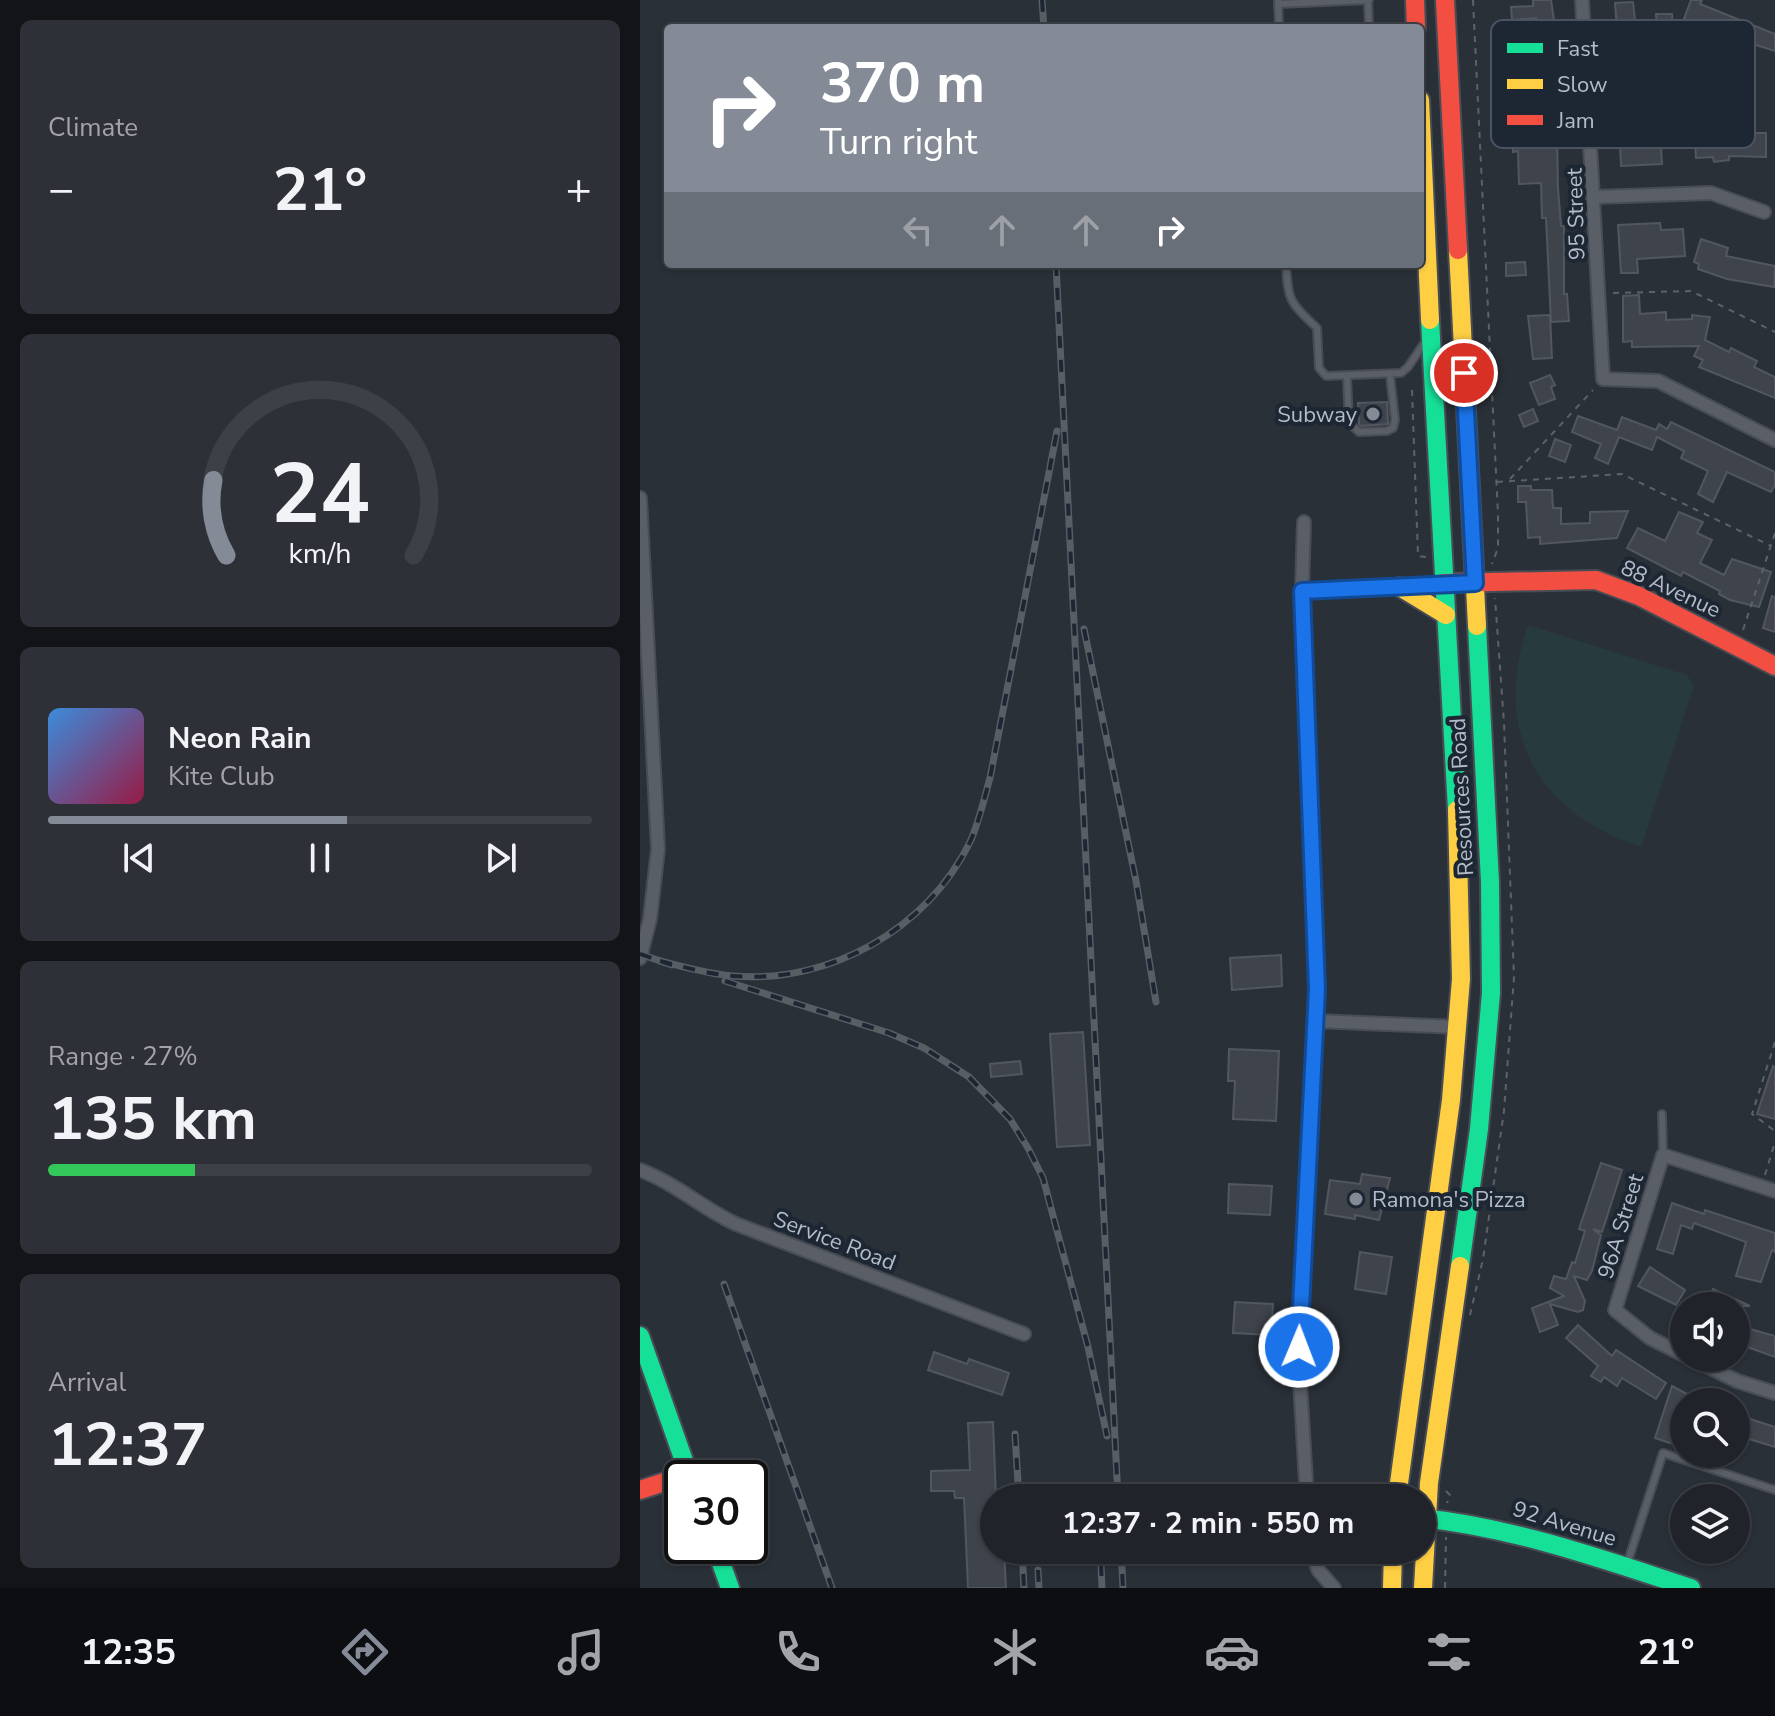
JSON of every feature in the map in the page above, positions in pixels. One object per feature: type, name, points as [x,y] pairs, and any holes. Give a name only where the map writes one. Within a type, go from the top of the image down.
[{"type":"main road","points":[[1415,0],[1416,24]]},
{"type":"main road","name":"Resources Road","points":[[1429,1484],[1479,1129],[1491,993],[1490,882],[1445,0]]},
{"type":"main road","name":"Resources Road","points":[[1399,1484],[1451,1100],[1461,979],[1458,826],[1424,198]]},
{"type":"main road","name":"88 Avenue","points":[[1443,583],[1596,580],[1639,596],[1775,666]]},
{"type":"main road","points":[[1400,587],[1446,615]]},
{"type":"main road","points":[[640,1336],[684,1460]]},
{"type":"main road","points":[[640,1490],[664,1483]]},
{"type":"main road","name":"92 Avenue","points":[[1436,1520],[1506,1529],[1691,1588]]},
{"type":"main road","points":[[721,1564],[730,1588]]},
{"type":"main road","points":[[1392,1588],[1393,1564]]},
{"type":"main road","name":"Resources Road","points":[[1423,1564],[1423,1588]]},
{"type":"street","name":"95 Street","points":[[1582,0],[1583,20]]},
{"type":"street","name":"95 Street","points":[[1592,148],[1603,379]]},
{"type":"street","points":[[1595,197],[1711,193],[1764,212]]},
{"type":"street","points":[[1603,379],[1658,381],[1775,440]]},
{"type":"street","points":[[640,498],[658,849],[650,919],[640,958]]},
{"type":"street","points":[[1304,522],[1302,591],[1317,989],[1299,1366],[1306,1484]]},
{"type":"street","points":[[1302,591],[1443,583]]},
{"type":"street","points":[[1316,1021],[1457,1027]]},
{"type":"street","points":[[1663,1155],[1768,1189]]},
{"type":"street","name":"96A Street","points":[[1663,1155],[1615,1310],[1650,1338],[1670,1348]]},
{"type":"street","name":"Service Road","points":[[640,1170],[658,1177],[711,1212],[736,1224],[1024,1334]]},
{"type":"street","points":[[1719,1372],[1775,1393]]},
{"type":"street","points":[[1316,1564],[1334,1588]]},
{"type":"lane","points":[[1279,24],[1278,2],[1368,0],[1369,24]]},
{"type":"lane","points":[[1286,268],[1290,301],[1317,328],[1320,371],[1326,376],[1401,373],[1431,333]]},
{"type":"lane","points":[[1347,377],[1349,423],[1359,432],[1387,431],[1393,428],[1395,420],[1390,375]]},
{"type":"lane","points":[[1662,1114],[1663,1155]]},
{"type":"lane","points":[[1626,1567],[1663,1453],[1775,1490]]},
{"type":"path","points":[[1473,0],[1497,482],[1498,538],[1496,557],[1491,561]]},
{"type":"path","points":[[1598,293],[1691,291],[1775,332]]},
{"type":"path","points":[[1509,480],[1603,379]]},
{"type":"path","points":[[1412,390],[1418,556]]},
{"type":"path","points":[[1497,482],[1622,474],[1771,546]]},
{"type":"path","points":[[1737,647],[1775,533]]},
{"type":"path","points":[[1775,1042],[1752,1114],[1775,1131]]},
{"type":"path","points":[[1768,1189],[1775,1142]]},
{"type":"path","points":[[1445,1588],[1446,1542]]},
{"type":"green space","points":[[1528,625],[1687,675],[1694,686],[1641,847],[1605,832],[1574,812],[1550,789],[1532,763],[1520,733],[1516,699],[1518,664]]},
{"type":"building","points":[[1533,0],[1551,0],[1554,20],[1512,20],[1511,7],[1533,6]]},
{"type":"building","points":[[1691,0],[1702,0],[1700,4],[1740,20],[1687,20],[1684,19]]},
{"type":"building","points":[[1633,2],[1635,20],[1616,20],[1615,3]]},
{"type":"building","points":[[1656,14],[1672,14],[1672,20],[1656,20]]},
{"type":"building","points":[[1755,26],[1775,34],[1775,51],[1755,45]]},
{"type":"building","points":[[1755,133],[1766,133],[1766,157],[1729,156],[1729,160],[1714,162],[1713,157],[1696,158],[1695,148],[1755,148]]},
{"type":"building","points":[[1513,148],[1557,148],[1561,226],[1564,226],[1564,294],[1567,294],[1569,321],[1551,322],[1546,218],[1542,218],[1541,183],[1519,184],[1518,151],[1513,152]]},
{"type":"building","points":[[1620,148],[1661,148],[1662,164],[1621,166]]},
{"type":"building","points":[[1660,223],[1661,230],[1683,229],[1685,256],[1637,259],[1638,273],[1621,273],[1618,225]]},
{"type":"building","points":[[1701,239],[1728,248],[1726,256],[1775,266],[1774,287],[1727,279],[1698,269],[1699,264],[1694,262]]},
{"type":"building","points":[[1525,262],[1526,275],[1506,276],[1506,263]]},
{"type":"building","points":[[1639,295],[1640,314],[1666,312],[1666,320],[1692,319],[1692,315],[1710,317],[1705,340],[1757,361],[1754,367],[1775,377],[1775,398],[1699,367],[1703,360],[1694,356],[1699,346],[1632,347],[1632,341],[1623,342],[1623,296]]},
{"type":"building","points":[[1550,315],[1552,358],[1533,359],[1528,316]]},
{"type":"building","points":[[1550,375],[1555,385],[1551,387],[1555,399],[1539,405],[1530,383]]},
{"type":"building","name":"Subway","points":[[1387,402],[1388,424],[1359,424],[1358,403]]},
{"type":"building","points":[[1533,409],[1538,421],[1524,427],[1519,415]]},
{"type":"building","points":[[1578,416],[1617,430],[1622,417],[1656,430],[1659,424],[1667,429],[1671,422],[1775,472],[1775,485],[1771,492],[1727,472],[1713,502],[1698,494],[1708,471],[1681,458],[1684,451],[1657,437],[1652,450],[1619,437],[1608,464],[1595,458],[1601,444],[1572,432]]},
{"type":"building","points":[[1555,439],[1571,445],[1565,462],[1549,456]]},
{"type":"building","points":[[1518,486],[1531,486],[1531,490],[1552,490],[1553,508],[1561,508],[1561,524],[1590,523],[1590,512],[1628,511],[1617,538],[1540,544],[1540,537],[1528,538],[1526,502],[1518,502]]},
{"type":"building","points":[[1679,512],[1703,522],[1697,533],[1712,540],[1700,563],[1724,575],[1732,559],[1771,572],[1759,607],[1730,600],[1719,594],[1720,591],[1683,572],[1681,576],[1627,548],[1638,528],[1665,541]]},
{"type":"building","points":[[1772,596],[1775,597],[1775,632],[1763,628]]},
{"type":"building","points":[[1281,955],[1282,986],[1232,990],[1230,958]]},
{"type":"building","points":[[1083,1032],[1090,1145],[1057,1147],[1050,1034]]},
{"type":"building","points":[[1229,1049],[1279,1051],[1276,1121],[1233,1119],[1235,1081],[1228,1081]]},
{"type":"building","points":[[1020,1061],[1022,1074],[991,1077],[990,1064]]},
{"type":"building","points":[[1775,1067],[1775,1119],[1757,1114]]},
{"type":"building","points":[[1601,1163],[1622,1170],[1602,1232],[1593,1229],[1601,1235],[1592,1271],[1587,1280],[1574,1276],[1585,1301],[1583,1310],[1578,1312],[1550,1304],[1558,1325],[1540,1332],[1532,1308],[1564,1296],[1550,1288],[1554,1276],[1566,1279],[1572,1262],[1575,1263],[1585,1231],[1579,1229]]},
{"type":"building","name":"Ramona's Pizza","points":[[1362,1174],[1390,1178],[1379,1220],[1325,1214],[1330,1180],[1360,1184]]},
{"type":"building","points":[[1229,1184],[1272,1186],[1270,1215],[1228,1213]]},
{"type":"building","points":[[1672,1203],[1704,1214],[1705,1210],[1775,1233],[1775,1252],[1772,1250],[1761,1282],[1736,1276],[1746,1242],[1694,1223],[1692,1229],[1681,1225],[1673,1254],[1657,1249]]},
{"type":"building","points":[[1360,1252],[1392,1257],[1386,1294],[1355,1289]]},
{"type":"building","points":[[1650,1267],[1685,1290],[1670,1292],[1670,1302],[1638,1286]]},
{"type":"building","points":[[1235,1302],[1273,1304],[1271,1335],[1233,1333]]},
{"type":"building","points":[[1578,1325],[1612,1356],[1616,1350],[1666,1383],[1656,1399],[1622,1378],[1617,1386],[1604,1377],[1601,1382],[1591,1376],[1598,1366],[1566,1338]]},
{"type":"building","points":[[1750,1329],[1775,1336],[1775,1357],[1750,1348]]},
{"type":"building","points":[[934,1352],[967,1364],[969,1359],[1009,1373],[1002,1395],[928,1370]]},
{"type":"building","points":[[1670,1392],[1670,1443],[1655,1438]]},
{"type":"building","points":[[1750,1419],[1775,1427],[1775,1447],[1750,1439]]},
{"type":"building","points":[[993,1422],[995,1484],[980,1484],[980,1564],[1005,1564],[1006,1588],[968,1588],[964,1498],[955,1498],[954,1491],[931,1491],[931,1471],[970,1470],[968,1423]]},
{"type":"railway","points":[[1042,0],[1044,24]]},
{"type":"railway","points":[[1056,268],[1117,1484]]},
{"type":"railway","points":[[660,961],[733,976],[769,976],[804,971],[839,960],[871,945],[901,925],[928,901],[951,873],[970,842],[990,778],[1057,431]]},
{"type":"railway","points":[[1084,629],[1136,881],[1156,1002]]},
{"type":"railway","points":[[640,954],[672,965]]},
{"type":"railway","points":[[725,981],[889,1033],[924,1048],[969,1077],[1010,1119],[1043,1178],[1088,1347],[1107,1436]]},
{"type":"railway","points":[[724,1284],[832,1588]]},
{"type":"railway","points":[[1015,1434],[1018,1484]]},
{"type":"railway","points":[[1023,1564],[1024,1588]]},
{"type":"railway","points":[[1101,1564],[1102,1588]]},
{"type":"railway","points":[[1122,1564],[1123,1588]]},
{"type":"railway","points":[[1038,1570],[1039,1588]]},
{"type":"traffic: fast","points":[[1430,320],[1457,810]]},
{"type":"traffic: fast","points":[[1460,1266],[1479,1129],[1491,993],[1490,882],[1477,626]]},
{"type":"traffic: fast","points":[[640,1336],[684,1460]]},
{"type":"traffic: fast","points":[[1436,1520],[1525,1537],[1691,1588]]},
{"type":"traffic: fast","points":[[721,1564],[730,1588]]},
{"type":"traffic: slow","points":[[1424,188],[1430,320]]},
{"type":"traffic: slow","points":[[1458,250],[1477,626]]},
{"type":"traffic: slow","points":[[1400,587],[1446,615]]},
{"type":"traffic: slow","points":[[1399,1484],[1451,1100],[1461,979],[1457,810]]},
{"type":"traffic: slow","points":[[1423,1588],[1429,1483],[1460,1266]]},
{"type":"traffic: slow","points":[[1392,1588],[1393,1564]]},
{"type":"traffic: jam","points":[[1415,0],[1416,24]]},
{"type":"traffic: jam","points":[[1445,0],[1458,250]]},
{"type":"traffic: jam","points":[[1443,583],[1596,580],[1639,596],[1775,666]]},
{"type":"traffic: jam","points":[[640,1490],[664,1482]]},
{"type":"place","name":"Subway","points":[[1373,414]]},
{"type":"place","name":"Ramona's Pizza","points":[[1356,1199]]},
{"type":"route","points":[[1299,1347],[1317,989],[1302,591],[1475,583],[1464,373]]}]
